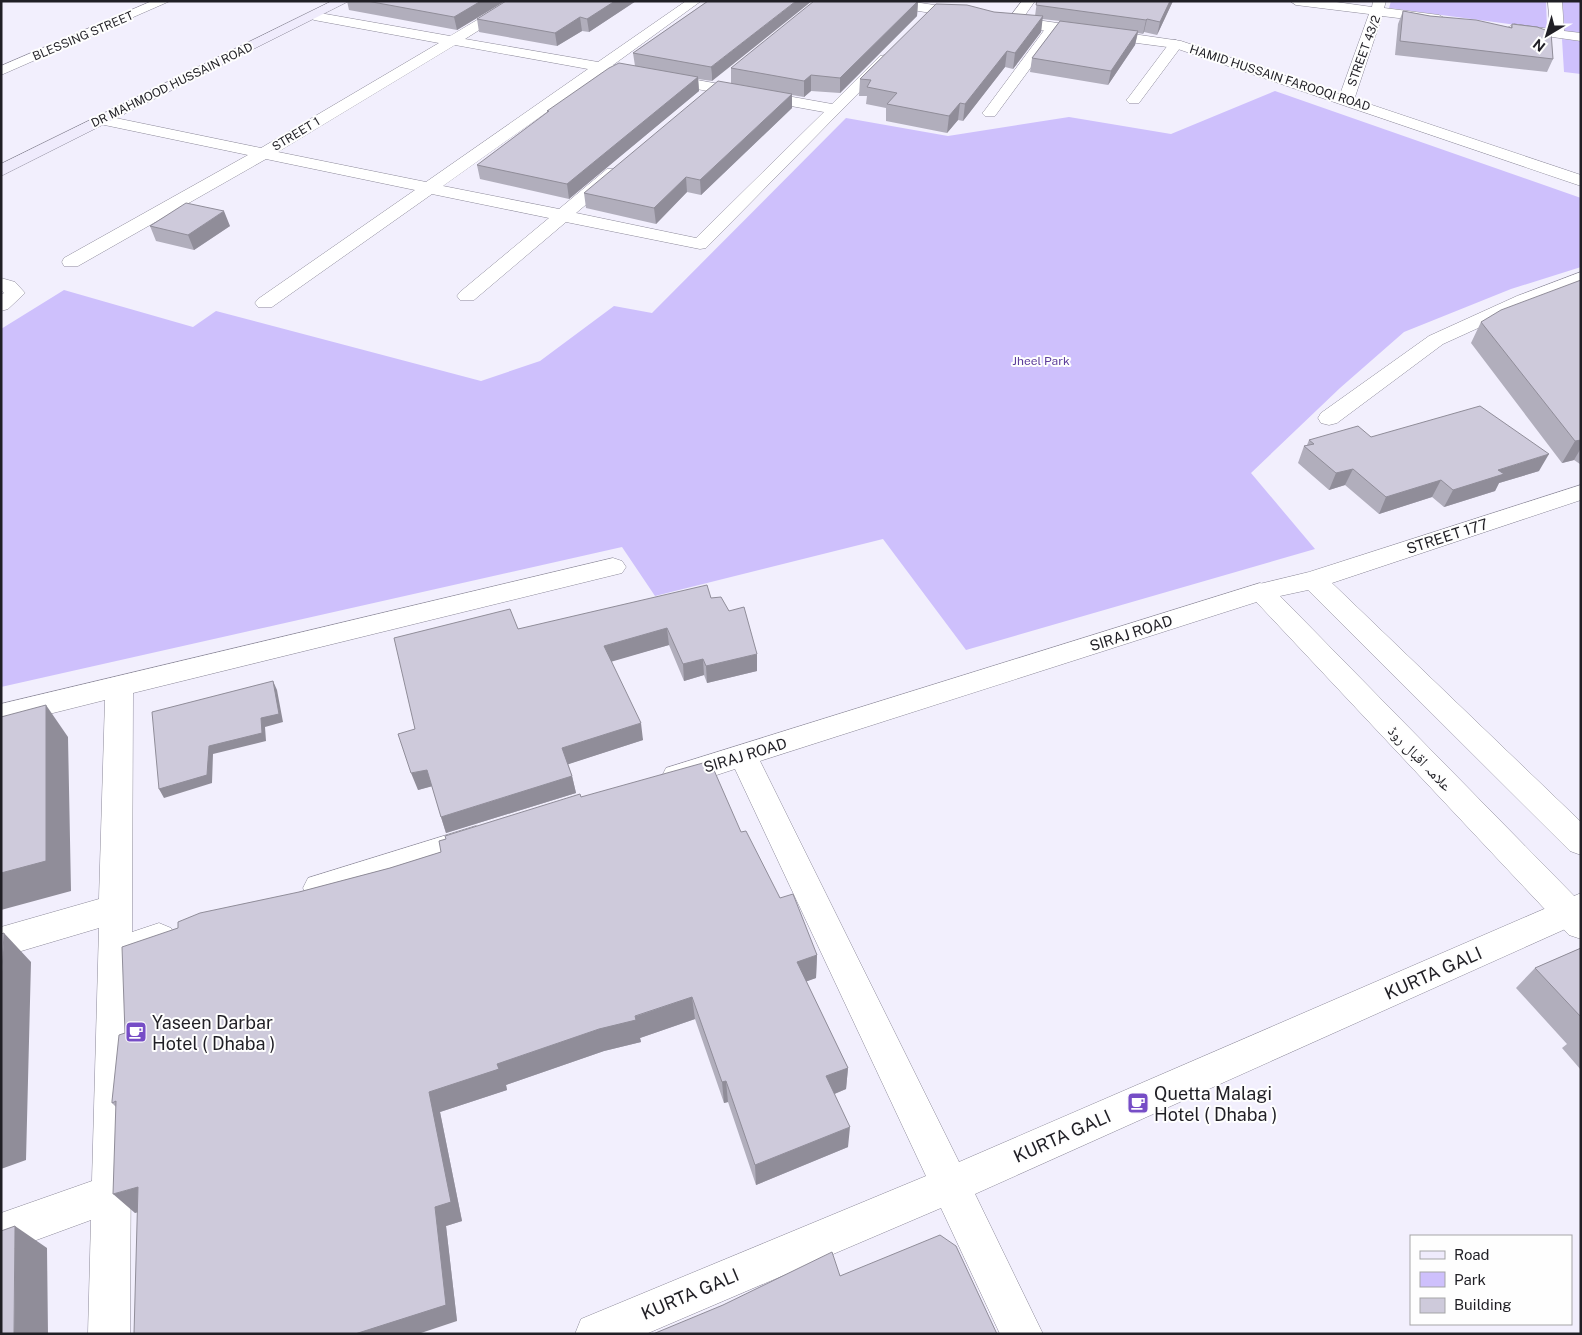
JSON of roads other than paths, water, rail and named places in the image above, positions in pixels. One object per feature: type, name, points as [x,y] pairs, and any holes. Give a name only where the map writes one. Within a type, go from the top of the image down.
[{"type":"main road","name":"DR MAHMOOD HUSSAIN ROAD","points":[[1,171],[343,1]]},
{"type":"street","name":"BLESSING STREET","points":[[1,71],[164,1]]},
{"type":"street","name":"STREET 1","points":[[71,262],[261,155],[519,1]]},
{"type":"street","points":[[265,303],[695,1]]},
{"type":"street","name":"HAMID HUSSAIN FAROOQI ROAD","points":[[880,1],[1053,28],[1176,44],[1581,181]]},
{"type":"street","points":[[1013,22],[1029,1]]},
{"type":"street","points":[[1296,1],[1379,6],[1453,21]]},
{"type":"street","points":[[1555,1],[1557,34]]},
{"type":"street","name":"STREET 43/2","points":[[1346,100],[1379,6]]},
{"type":"street","points":[[921,23],[934,10]]},
{"type":"street","points":[[314,16],[835,110]]},
{"type":"street","points":[[1500,27],[1581,37]]},
{"type":"street","points":[[990,113],[1053,28]]},
{"type":"street","points":[[1134,100],[1176,44]]},
{"type":"street","points":[[101,120],[427,190],[700,244],[895,50]]},
{"type":"street","points":[[698,101],[729,76]]},
{"type":"street","points":[[467,296],[622,165]]},
{"type":"street","points":[[1329,418],[1436,340],[1524,300],[1581,278]]},
{"type":"street","points":[[1,284],[8,286],[15,293],[1,304]]},
{"type":"street","name":"STREET 177","points":[[1260,592],[1314,580],[1581,492]]},
{"type":"street","points":[[1,715],[613,567]]},
{"type":"street","points":[[1314,580],[1581,842]]},
{"type":"street","name":"SIRAJ ROAD","points":[[648,786],[1260,592]]},
{"type":"street","name":"علامہ اقبال روڈ","points":[[1260,592],[1577,915]]},
{"type":"street","points":[[109,1334],[119,688]]},
{"type":"street","points":[[743,756],[1022,1334]]},
{"type":"street","points":[[296,896],[505,830]]},
{"type":"street","points":[[1,942],[116,908]]},
{"type":"street","name":"KURTA GALI","points":[[596,1334],[950,1185],[1577,915]]},
{"type":"street","points":[[115,952],[182,931]]},
{"type":"street","points":[[1,1233],[112,1193]]},
{"type":"place","name":"Yaseen Darbar Hotel ( Dhaba )","points":[[136,1032]]},
{"type":"place","name":"Quetta Malagi Hotel ( Dhaba )","points":[[1138,1103]]},
{"type":"park label","name":"Jheel Park","points":[[1041,361]]}]
